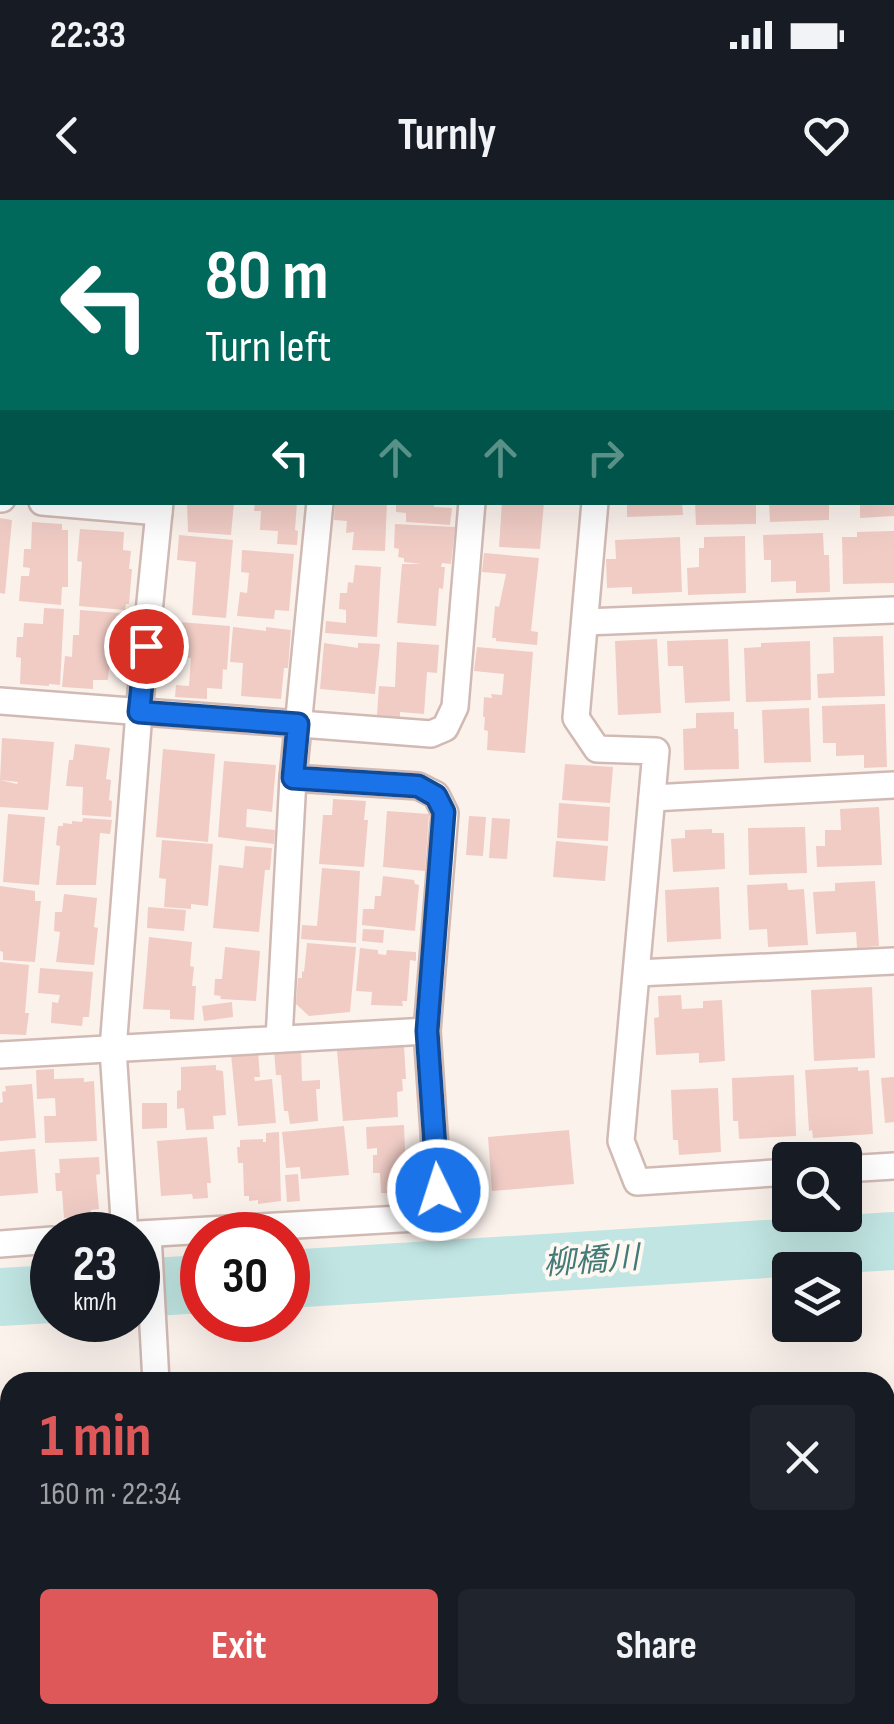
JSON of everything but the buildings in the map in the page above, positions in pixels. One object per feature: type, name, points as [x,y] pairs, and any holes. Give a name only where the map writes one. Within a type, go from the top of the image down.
[{"type":"street","points":[[113,505],[160,507],[139,712],[113,1049],[130,1212]]},
{"type":"street","points":[[279,1040],[293,778],[320,505]]},
{"type":"street","points":[[0,701],[431,734],[446,728],[455,708],[472,505]]},
{"type":"street","points":[[595,505],[576,718],[597,749],[656,752],[621,1142],[638,1182],[772,1173]]},
{"type":"street","points":[[585,622],[894,610]]},
{"type":"street","points":[[160,1232],[417,1218],[431,1207],[438,1190],[427,1031],[444,812],[436,796],[418,786],[293,778]]},
{"type":"street","points":[[652,798],[894,785]]},
{"type":"street","points":[[636,973],[894,961]]},
{"type":"street","points":[[0,1055],[427,1031]]},
{"type":"street","points":[[862,1167],[894,1166]]},
{"type":"street","points":[[0,1244],[30,1242]]},
{"type":"street","points":[[155,1342],[156,1372]]},
{"type":"waterway","name":"柳橋川","points":[[310,1278],[894,1241]]},
{"type":"waterway","name":"柳橋川","points":[[160,1287],[180,1285]]},
{"type":"waterway","name":"柳橋川","points":[[0,1297],[30,1295]]},
{"type":"route","points":[[146,646],[139,712],[298,724],[293,778],[418,786],[436,796],[444,812],[427,1031],[438,1190]]}]
